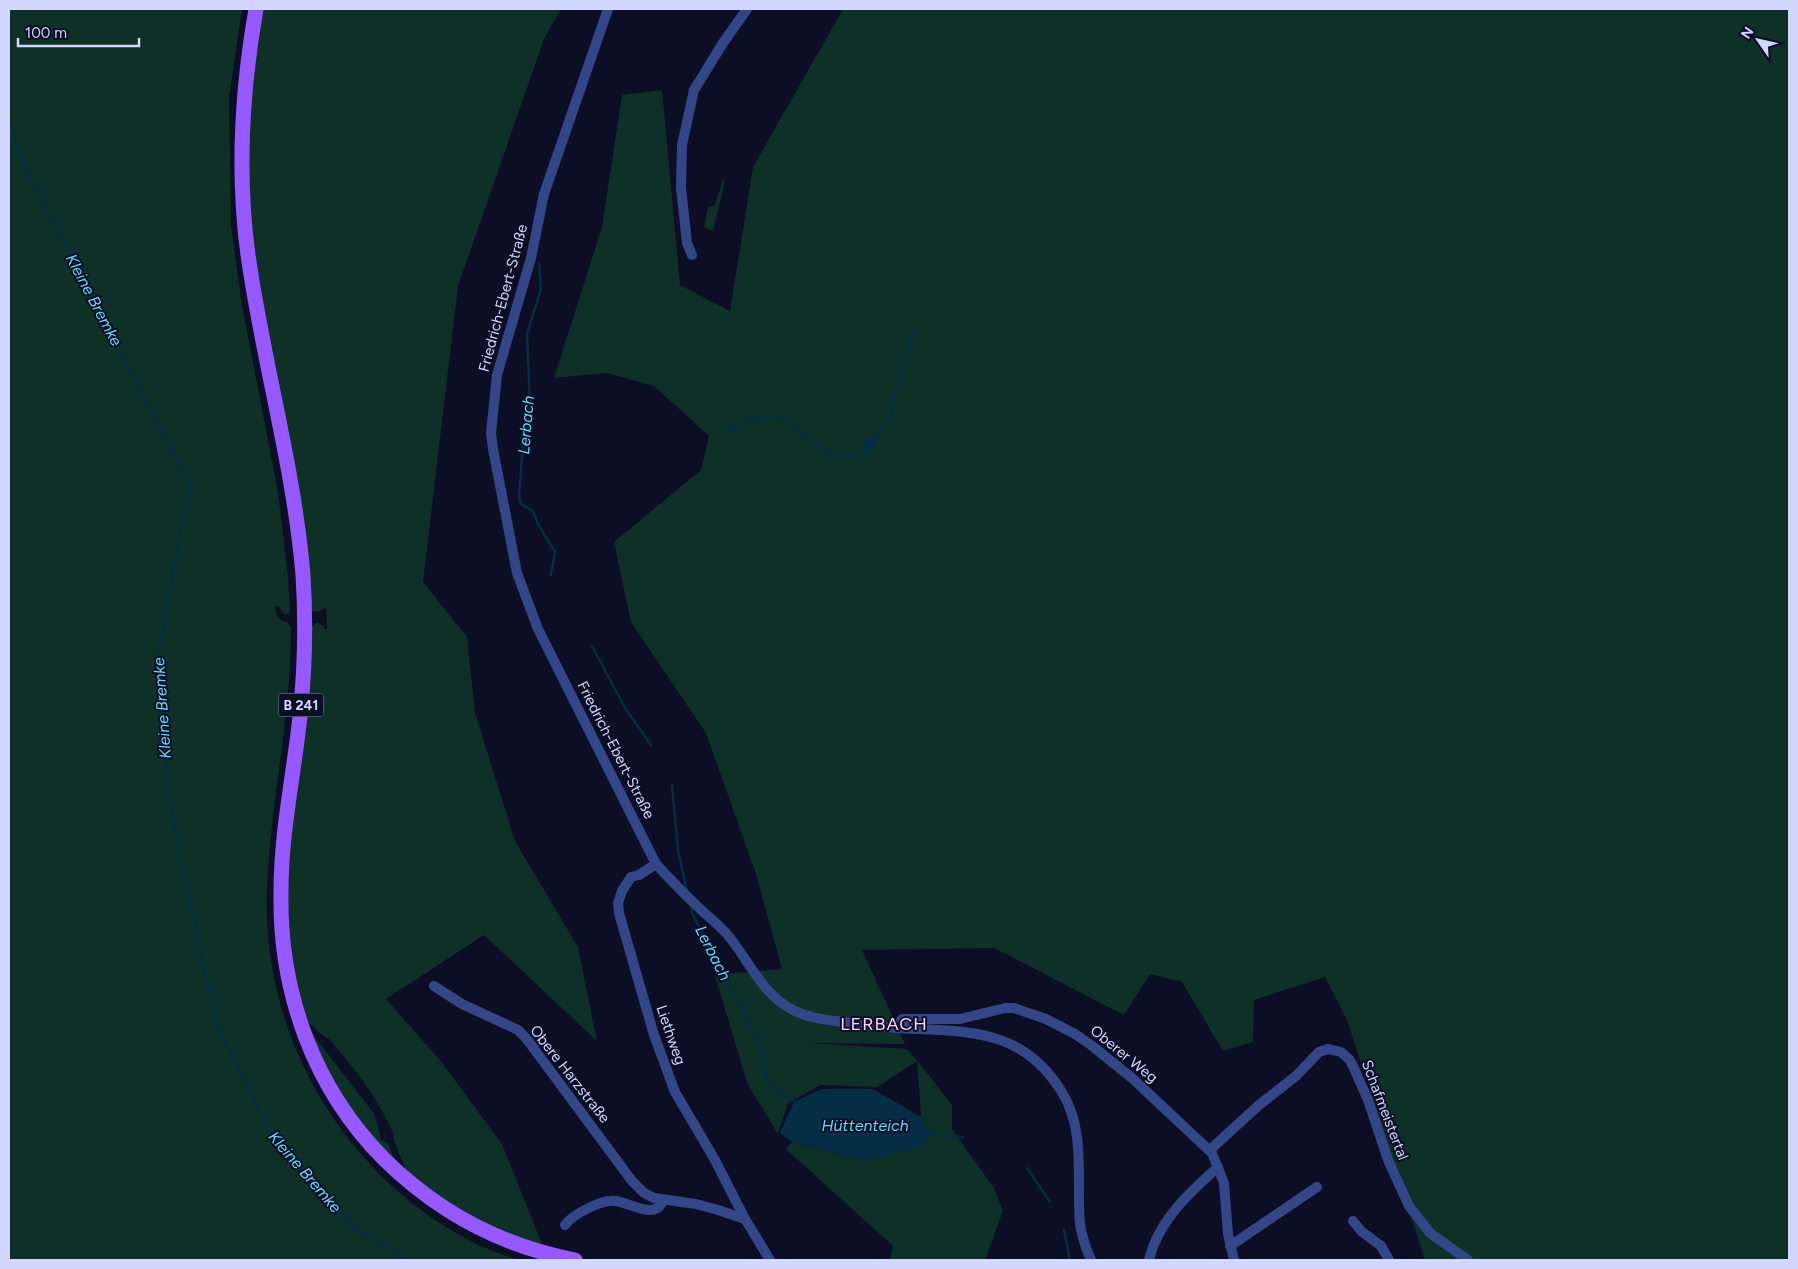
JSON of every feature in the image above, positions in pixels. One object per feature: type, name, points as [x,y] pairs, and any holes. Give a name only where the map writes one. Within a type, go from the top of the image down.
[{"type":"main road","name":"B 241","points":[[247,9],[238,70],[234,116],[233,170],[236,225],[247,305],[282,491],[293,575],[295,620],[294,682],[291,716],[272,867],[272,933],[280,988],[292,1029],[314,1078],[341,1122],[372,1159],[419,1202],[453,1225],[493,1245],[536,1260]]},
{"type":"main road","name":"B 241","points":[[256,9],[244,107],[243,170],[245,214],[248,251],[256,303],[292,489],[303,575],[305,620],[303,683],[283,846],[280,890],[285,966],[294,1007],[314,1058],[339,1103],[368,1141],[410,1183],[441,1207],[477,1228],[518,1246],[575,1260]]},
{"type":"street","name":"Friedrich-Ebert-Straße","points":[[608,9],[544,194],[531,258],[497,375],[491,433],[493,449],[517,573],[538,629],[656,864],[695,905],[726,933],[754,972],[783,1005],[810,1017],[896,1028],[928,1029],[993,1037],[1017,1048],[1043,1066],[1065,1096],[1073,1116],[1078,1155],[1080,1226],[1091,1260]]},
{"type":"street","points":[[692,255],[687,243],[681,188],[682,145],[694,90],[747,9]]},
{"type":"street","name":"Liethweg","points":[[656,864],[631,877],[622,891],[618,903],[621,919],[654,1035],[675,1092],[715,1160],[745,1220]]},
{"type":"street","name":"Obere Harzstraße","points":[[434,986],[462,1004],[518,1030],[526,1038],[632,1181],[644,1194],[663,1200],[696,1204],[745,1220]]},
{"type":"street","name":"Oberer Weg","points":[[896,1028],[902,1019],[960,1019],[1009,1007],[1046,1019],[1091,1045],[1132,1078],[1210,1150],[1225,1188],[1228,1234],[1234,1260]]},
{"type":"street","name":"Schafmeistertal","points":[[1212,1148],[1259,1105],[1296,1076],[1319,1052],[1328,1049],[1341,1052],[1354,1066],[1368,1100],[1388,1160],[1409,1206],[1430,1233],[1468,1260]]},
{"type":"street","points":[[1149,1260],[1155,1239],[1167,1220],[1189,1195],[1218,1168]]},
{"type":"street","points":[[1230,1246],[1317,1188]]},
{"type":"street","points":[[564,1225],[591,1207],[605,1201],[615,1200],[646,1210],[654,1210],[661,1206],[663,1200]]},
{"type":"street","points":[[745,1220],[770,1260]]},
{"type":"street","points":[[1353,1221],[1361,1231],[1381,1246],[1389,1260]]},
{"type":"green space","points":[[9,9],[242,9],[229,97],[231,225],[242,306],[278,492],[288,577],[290,611],[284,614],[278,606],[274,606],[279,618],[287,622],[291,628],[288,693],[272,822],[267,887],[267,924],[271,960],[278,995],[288,1030],[302,1063],[338,1125],[361,1154],[394,1188],[432,1218],[475,1243],[519,1260],[9,1260]]},
{"type":"green space","points":[[260,9],[561,9],[544,39],[458,286],[423,582],[467,637],[475,713],[515,841],[578,947],[597,1041],[484,935],[386,999],[440,1060],[502,1144],[544,1249],[499,1233],[413,1180],[404,1166],[388,1121],[373,1096],[339,1050],[329,1039],[311,1025],[298,1006],[285,891],[309,629],[316,623],[319,623],[324,629],[327,629],[326,608],[316,612],[309,609],[252,250],[247,143]]},
{"type":"green space","points":[[843,9],[1789,9],[1789,1260],[1425,1260],[1347,1020],[1325,977],[1254,1000],[1253,1042],[1223,1051],[1182,982],[1150,974],[1124,1015],[994,948],[862,950],[905,1044],[807,1043],[907,1049],[917,1061],[877,1087],[821,1085],[788,1103],[778,1134],[747,1083],[715,975],[782,969],[756,874],[706,733],[631,622],[614,542],[701,470],[709,436],[654,386],[607,373],[554,378],[602,227],[622,95],[662,90],[680,285],[730,311],[753,167]]},
{"type":"green space","points":[[723,180],[725,181],[713,231],[704,228],[708,207],[715,205]]},
{"type":"green space","points":[[311,1032],[375,1115],[381,1140],[388,1143],[395,1161],[394,1163],[338,1093]]},
{"type":"green space","points":[[917,1060],[952,1105],[952,1129],[994,1188],[1003,1211],[985,1260],[890,1260],[893,1246],[786,1149],[792,1142],[867,1161],[931,1134],[921,1117]]},
{"type":"water","points":[[870,436],[879,440],[868,454],[864,455],[864,445]]},
{"type":"water","name":"Hüttenteich","points":[[822,1089],[873,1089],[921,1117],[931,1134],[920,1147],[867,1161],[792,1142],[780,1133],[794,1102]]},
{"type":"waterway","name":"Kleine Bremke","points":[[9,120],[25,168],[190,485],[157,660],[169,804],[217,1025],[269,1131],[355,1229],[411,1260]]},
{"type":"waterway","name":"Lerbach","points":[[539,264],[541,289],[527,334],[530,406],[523,444],[519,495],[520,503],[533,511],[538,524],[555,552],[551,575]]},
{"type":"waterway","points":[[874,438],[891,414],[893,397],[899,385],[914,329]]},
{"type":"waterway","points":[[725,431],[762,418],[778,418],[793,425],[829,453],[838,456],[848,456],[858,452]]},
{"type":"waterway","name":"Lerbach","points":[[592,646],[625,708],[651,745]]},
{"type":"waterway","name":"Lerbach","points":[[672,785],[678,850],[687,892]]},
{"type":"waterway","name":"Lerbach","points":[[691,905],[692,913],[762,1048],[767,1083],[797,1103]]},
{"type":"waterway","name":"Lerbach","points":[[929,1134],[963,1137]]},
{"type":"waterway","name":"Lerbach","points":[[1027,1168],[1050,1202]]},
{"type":"waterway","name":"Lerbach","points":[[1064,1230],[1070,1260]]},
{"type":"district","name":"LERBACH","points":[[884,1024]]}]
